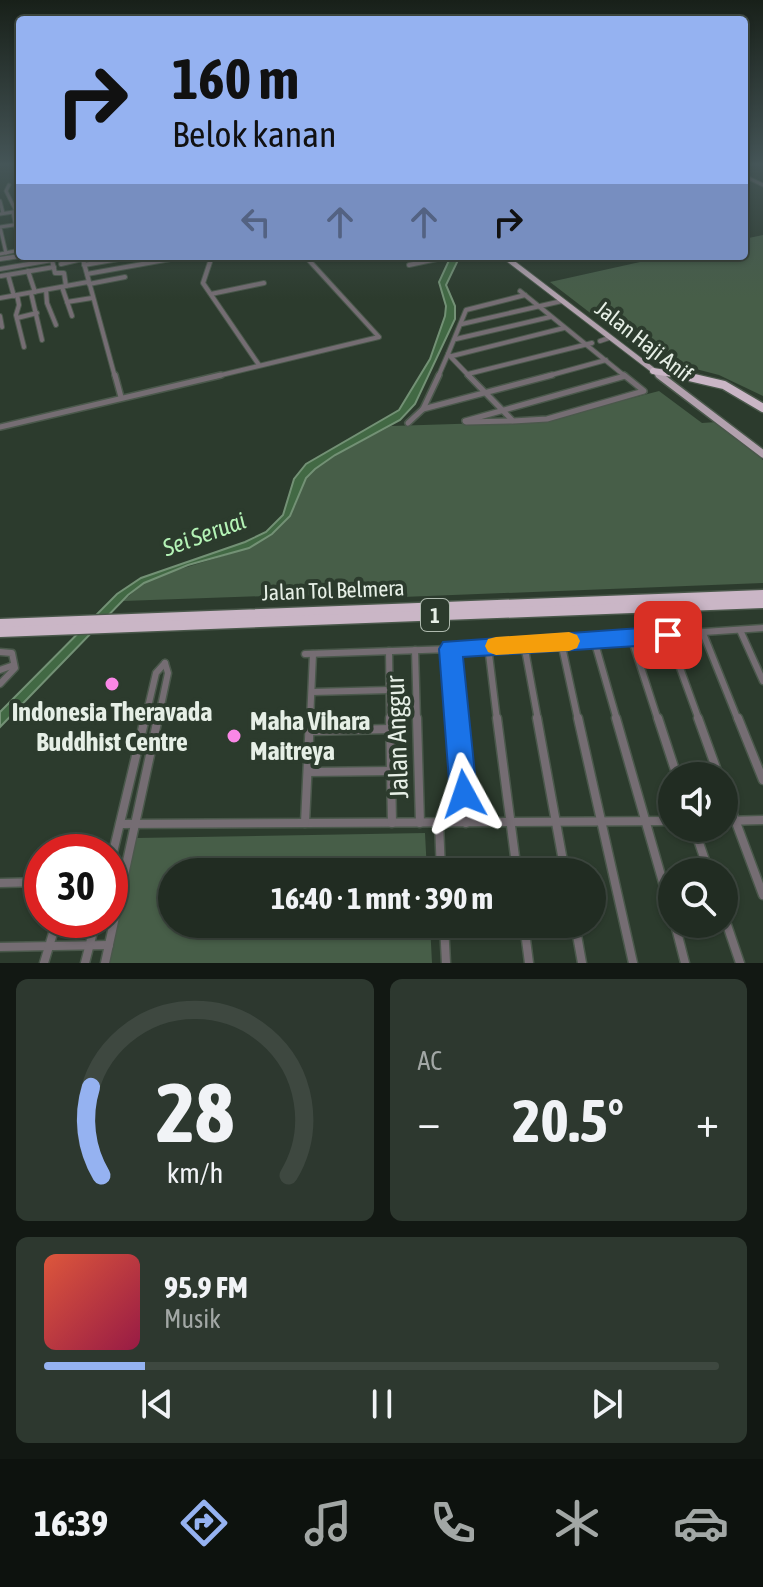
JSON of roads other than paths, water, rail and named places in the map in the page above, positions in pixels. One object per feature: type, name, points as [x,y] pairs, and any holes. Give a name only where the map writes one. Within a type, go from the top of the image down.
[{"type":"highway","points":[[653,371],[719,382],[741,392],[763,409]]},
{"type":"highway","points":[[665,380],[673,374],[706,380],[739,393],[763,409]]},
{"type":"highway","name":"Jalan Tol Belmera","points":[[110,623],[763,593]]},
{"type":"highway","name":"Jalan Tol Belmera","points":[[0,624],[763,605]]},
{"type":"highway","name":"Jalan Tol Belmera","points":[[0,632],[77,624]]},
{"type":"main road","name":"Jalan Haji Anif","points":[[509,260],[763,454]]},
{"type":"street","points":[[2,214],[16,211]]},
{"type":"street","points":[[0,226],[2,255]]},
{"type":"street","points":[[0,269],[40,260]]},
{"type":"street","points":[[52,260],[55,273],[64,273],[72,316]]},
{"type":"street","points":[[61,264],[74,260]]},
{"type":"street","points":[[83,260],[121,397]]},
{"type":"street","points":[[84,265],[113,260]]},
{"type":"street","points":[[87,274],[165,260]]},
{"type":"street","points":[[210,260],[202,280],[259,365]]},
{"type":"street","points":[[0,427],[379,337],[309,260]]},
{"type":"street","points":[[409,265],[432,260]]},
{"type":"street","points":[[1,276],[54,267]]},
{"type":"street","points":[[28,271],[42,340]]},
{"type":"street","points":[[8,275],[19,296],[17,318],[24,347]]},
{"type":"street","points":[[0,298],[125,277]]},
{"type":"street","points":[[211,294],[264,283]]},
{"type":"street","points":[[46,290],[47,303],[56,325]]},
{"type":"street","points":[[408,423],[423,409],[440,369],[450,355],[467,309],[522,293],[644,391],[547,419],[465,421],[625,376]]},
{"type":"street","points":[[67,302],[92,298]]},
{"type":"street","points":[[462,324],[564,301]]},
{"type":"street","points":[[17,318],[53,314]]},
{"type":"street","points":[[0,316],[2,327]]},
{"type":"street","points":[[455,339],[550,317]]},
{"type":"street","points":[[450,355],[564,328]]},
{"type":"street","points":[[600,341],[609,338]]},
{"type":"street","points":[[468,374],[592,343]]},
{"type":"street","points":[[450,355],[513,421]]},
{"type":"street","points":[[423,409],[606,360]]},
{"type":"street","points":[[440,369],[459,365]]},
{"type":"street","points":[[305,823],[312,692],[309,654],[451,649],[763,628]]},
{"type":"street","points":[[740,630],[763,681]]},
{"type":"street","points":[[703,633],[763,780]]},
{"type":"street","points":[[668,635],[714,762]]},
{"type":"street","points":[[631,637],[672,762]]},
{"type":"street","points":[[594,640],[658,860]]},
{"type":"street","points":[[561,642],[633,963]]},
{"type":"street","points":[[524,644],[562,858]]},
{"type":"street","points":[[488,646],[515,858]]},
{"type":"street","points":[[451,649],[466,823]]},
{"type":"street","name":"Jalan Anggur","points":[[415,650],[420,823]]},
{"type":"street","points":[[389,651],[392,823]]},
{"type":"street","points":[[0,652],[12,653],[14,665],[14,671],[0,684]]},
{"type":"street","points":[[105,963],[168,673],[165,663],[156,673],[118,834]]},
{"type":"street","points":[[0,670],[14,665]]},
{"type":"street","points":[[312,692],[390,690]]},
{"type":"street","points":[[310,731],[390,729]]},
{"type":"street","points":[[138,741],[153,739]]},
{"type":"street","points":[[308,772],[391,771]]},
{"type":"street","points":[[738,820],[763,820]]},
{"type":"street","points":[[120,824],[658,822]]},
{"type":"street","points":[[439,823],[440,858]]},
{"type":"street","points":[[738,828],[763,895]]},
{"type":"street","points":[[0,883],[24,882]]},
{"type":"street","points":[[44,963],[52,938]]},
{"type":"street","points":[[85,963],[92,938]]},
{"type":"street","points":[[445,938],[446,963]]},
{"type":"street","points":[[526,938],[529,963]]},
{"type":"street","points":[[578,938],[582,963]]},
{"type":"street","points":[[679,938],[685,963]]},
{"type":"street","points":[[731,938],[740,963]]},
{"type":"street","points":[[0,947],[109,945]]},
{"type":"place","name":"Indonesia Theravada Buddhist Centre","points":[[112,684]]},
{"type":"place","name":"Maha Vihara Maitreya","points":[[234,736]]},
{"type":"water label","name":"Sei Seruai","points":[[204,534]]}]
